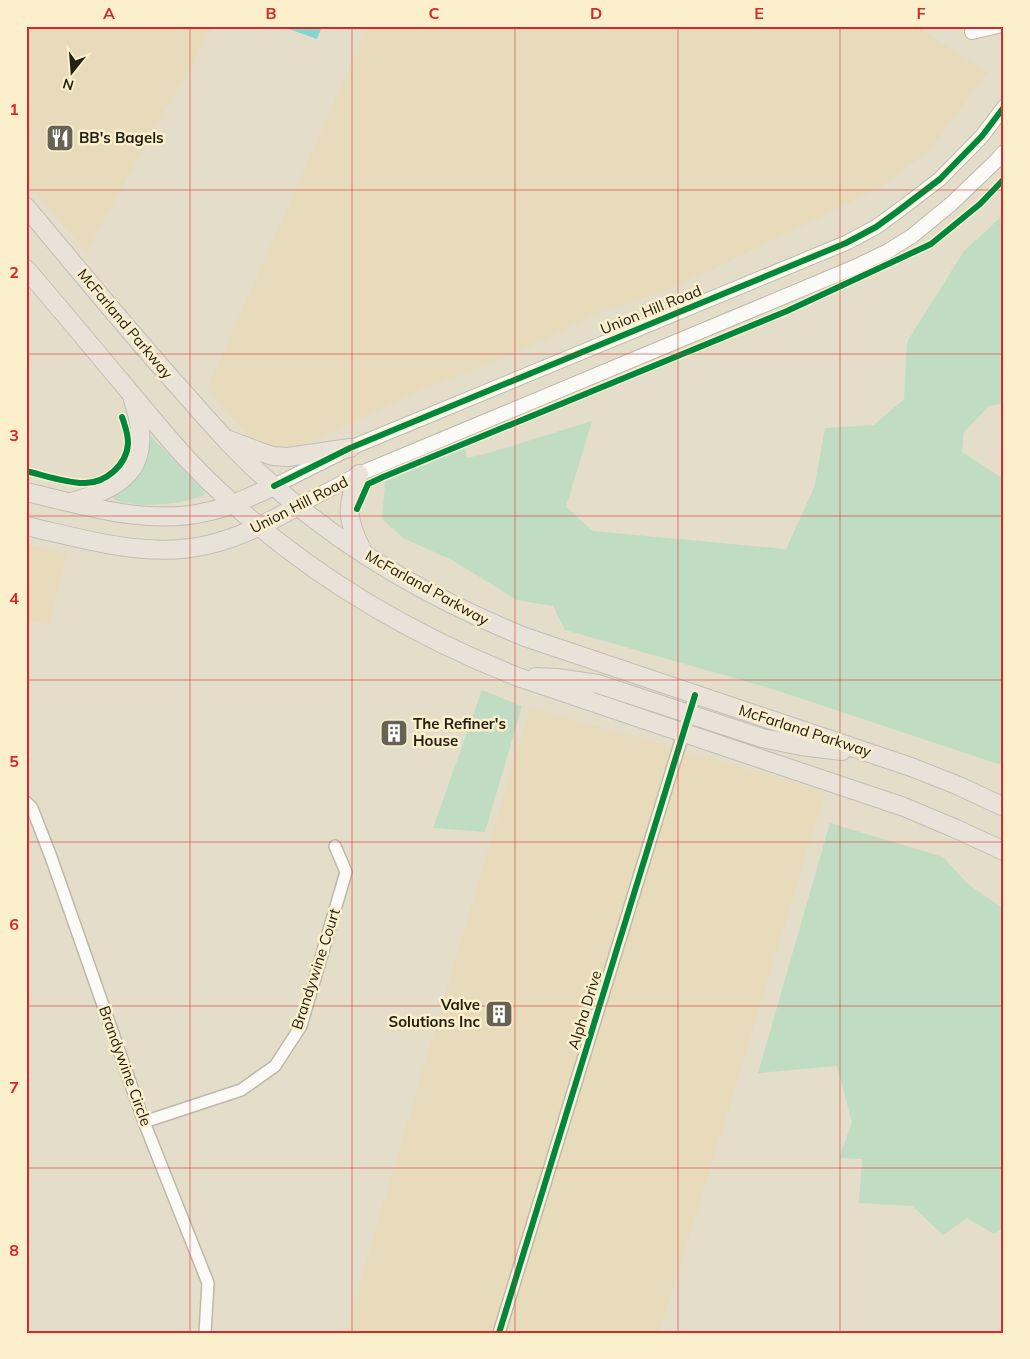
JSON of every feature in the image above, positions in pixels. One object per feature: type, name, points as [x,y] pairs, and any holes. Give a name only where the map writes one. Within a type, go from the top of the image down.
[{"type":"main road","name":"McFarland Parkway","points":[[26,207],[222,437],[298,506],[365,555],[424,590],[496,625],[550,646],[936,776],[1004,807]]},
{"type":"main road","points":[[26,269],[188,459],[234,504],[259,527],[320,573],[392,618],[442,645],[518,677],[904,807],[1004,851]]},
{"type":"main road","points":[[72,502],[91,497],[107,489],[122,480],[135,465],[141,436],[130,392]]},
{"type":"main road","points":[[222,437],[273,456],[288,457],[350,448]]},
{"type":"main road","points":[[359,474],[349,505],[350,521],[354,534],[365,555]]},
{"type":"main road","name":"Union Hill Road","points":[[26,492],[132,515],[182,516],[203,513],[234,504],[274,486]]},
{"type":"main road","name":"Union Hill Road","points":[[26,526],[116,546],[138,549],[185,549],[224,540],[259,527],[298,506]]},
{"type":"main road","points":[[518,677],[557,678],[598,684],[762,738],[844,752],[868,752]]},
{"type":"street","points":[[972,32],[998,26]]},
{"type":"street","name":"Union Hill Road","points":[[274,486],[350,448],[846,243],[876,226],[940,179],[982,136],[1004,107]]},
{"type":"street","name":"Union Hill Road","points":[[298,506],[359,474],[888,251],[912,236],[951,204],[1004,152]]},
{"type":"street","name":"Alpha Drive","points":[[499,1333],[696,695]]},
{"type":"street","name":"Brandywine Circle","points":[[26,802],[32,808],[51,857],[144,1122],[208,1284],[205,1333]]},
{"type":"street","name":"Brandywine Court","points":[[144,1122],[241,1090],[274,1066],[301,1026],[346,872],[335,846]]},
{"type":"shaded area","points":[[26,26],[213,26],[86,252],[26,180]]},
{"type":"shaded area","points":[[368,26],[916,26],[988,72],[930,150],[881,187],[716,268],[659,293],[597,314],[545,340],[423,389],[307,444],[275,448],[248,436],[207,389]]},
{"type":"shaded area","points":[[26,544],[67,554],[49,624],[26,621]]},
{"type":"shaded area","points":[[530,708],[825,792],[659,1333],[345,1333]]},
{"type":"green space","points":[[1004,187],[1004,403],[989,406],[964,432],[962,452],[999,476],[1004,477],[1004,766],[766,687],[565,630],[553,606],[517,600],[452,560],[403,538],[382,519],[386,473],[465,440],[466,458],[485,454],[592,421],[566,507],[593,531],[786,549],[814,488],[825,428],[874,425],[904,399],[907,342],[964,251],[1000,218],[1002,189]]},
{"type":"green space","points":[[151,436],[203,490],[204,495],[184,501],[146,505],[114,499],[114,494],[148,437]]},
{"type":"green space","points":[[482,690],[522,706],[485,832],[433,828]]},
{"type":"green space","points":[[830,823],[943,857],[968,884],[1004,909],[1004,1228],[994,1234],[967,1218],[943,1235],[912,1206],[859,1203],[862,1159],[839,1158],[852,1122],[837,1066],[758,1073]]},
{"type":"water","points":[[285,26],[322,26],[317,39]]},
{"type":"cycle path","points":[[274,486],[350,448],[846,243],[876,227],[940,179],[982,136],[1004,107]]},
{"type":"cycle path","points":[[357,509],[368,484],[383,477],[787,311],[931,244],[980,204],[1004,179]]},
{"type":"cycle path","points":[[26,471],[77,483],[91,482],[107,477],[119,466],[127,451],[127,436],[122,417]]},
{"type":"cycle path","points":[[499,1333],[695,695]]},
{"type":"place","name":"BB's Bagels","points":[[60,138]]},
{"type":"place","name":"The Refiner's House","points":[[394,733]]},
{"type":"place","name":"Valve Solutions Inc","points":[[499,1014]]}]
